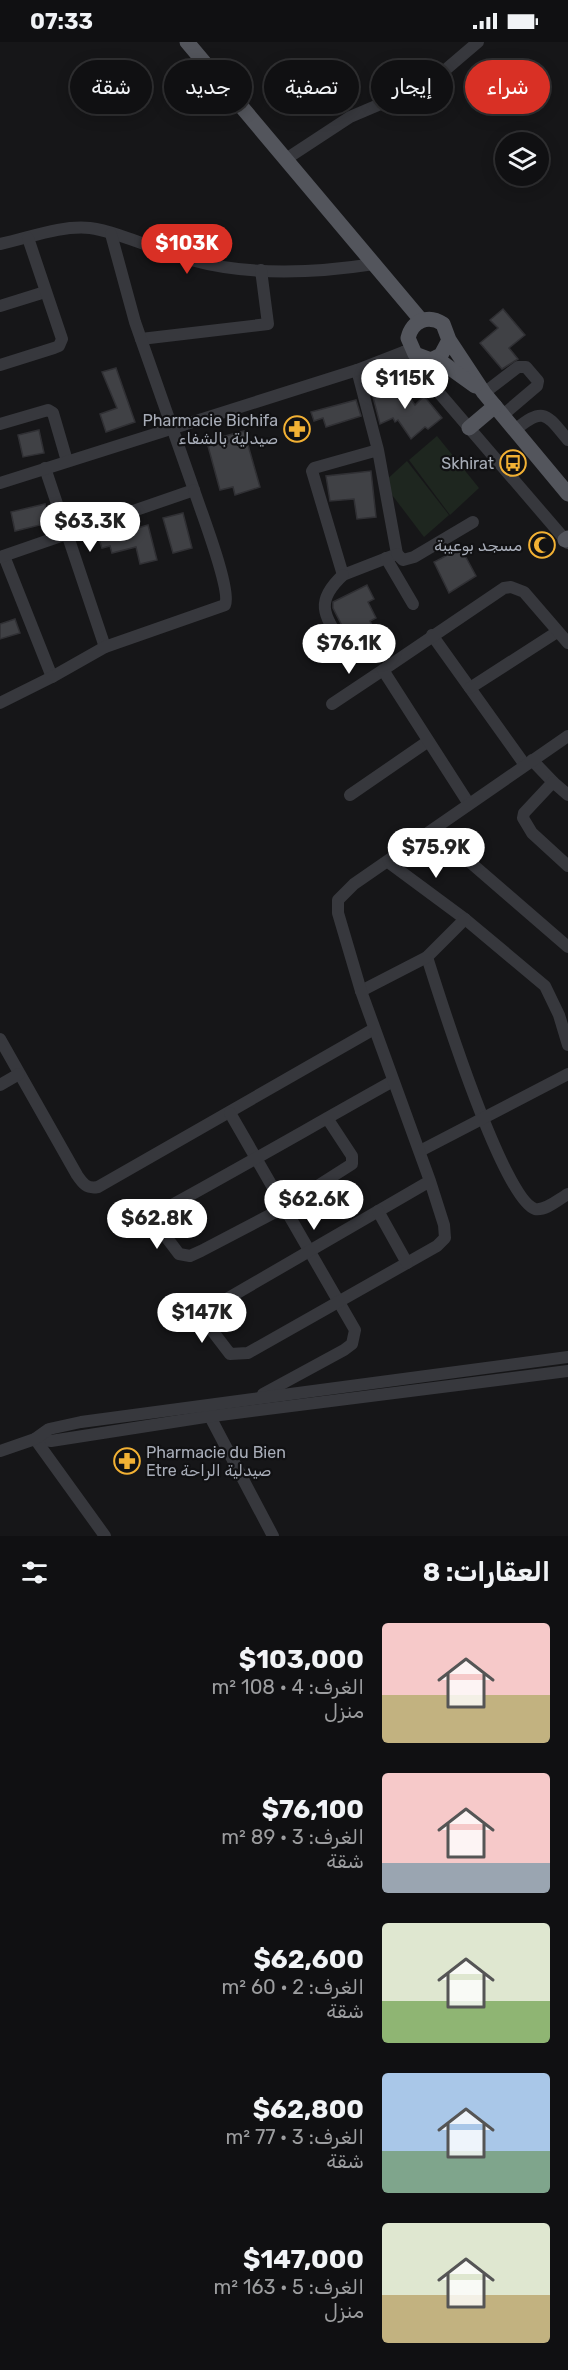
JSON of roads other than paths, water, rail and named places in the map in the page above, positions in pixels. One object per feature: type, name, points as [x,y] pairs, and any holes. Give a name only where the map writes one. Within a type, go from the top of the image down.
[{"type":"main road","points":[[187,42],[421,320]]},
{"type":"main road","points":[[484,393],[436,358],[419,357],[407,351],[409,333],[421,320],[432,319],[442,324],[449,340],[484,393],[568,494]]},
{"type":"main road","points":[[436,358],[445,351],[449,340]]},
{"type":"main road","points":[[469,428],[499,410]]},
{"type":"street","points":[[286,159],[350,117],[429,83],[478,42]]},
{"type":"street","points":[[0,244],[78,228],[111,234],[193,261],[261,270],[341,269],[374,264]]},
{"type":"street","points":[[2,698],[52,677],[105,647],[220,609],[227,602],[219,567],[194,490],[141,339],[111,234]]},
{"type":"street","points":[[0,364],[54,348],[60,343],[61,334],[28,238]]},
{"type":"street","points":[[141,339],[268,324],[261,270]]},
{"type":"street","points":[[0,306],[45,292]]},
{"type":"street","points":[[0,483],[357,370],[407,351],[469,428],[567,541]]},
{"type":"street","points":[[484,393],[520,366],[526,366],[536,378],[537,386],[499,410]]},
{"type":"street","points":[[357,370],[378,450],[392,556],[413,604]]},
{"type":"street","points":[[0,424],[48,410],[52,413],[67,461]]},
{"type":"street","points":[[515,430],[533,416],[540,414],[550,418],[568,440]]},
{"type":"street","points":[[344,574],[312,471],[314,468],[378,450]]},
{"type":"street","points":[[45,468],[105,647]]},
{"type":"street","points":[[52,677],[2,557],[194,490]]},
{"type":"street","points":[[342,643],[329,623],[324,605],[330,587],[344,574],[392,556],[406,560],[472,522]]},
{"type":"street","points":[[332,704],[504,588],[511,587],[524,592],[568,643]]},
{"type":"street","points":[[470,688],[557,632]]},
{"type":"street","points":[[432,635],[528,763],[568,795]]},
{"type":"street","points":[[383,670],[427,742],[469,804]]},
{"type":"street","points":[[430,1181],[206,1311],[204,1320],[226,1351],[243,1354],[340,1302],[445,1238],[444,1225],[430,1181],[420,1151],[361,991],[338,913],[338,900],[342,894],[568,736]]},
{"type":"street","points":[[350,795],[427,742]]},
{"type":"street","points":[[553,782],[524,813],[523,818],[532,833],[568,866]]},
{"type":"street","points":[[434,831],[566,941]]},
{"type":"street","points":[[388,862],[465,919],[545,986],[559,1015],[568,1045]]},
{"type":"street","points":[[361,991],[427,957],[465,919]]},
{"type":"street","points":[[427,957],[481,1118],[529,1206],[541,1209],[568,1194]]},
{"type":"street","points":[[0,1038],[77,1175],[85,1186],[92,1188],[98,1187],[230,1113],[374,1029]]},
{"type":"street","points":[[0,1085],[19,1074]]},
{"type":"street","points":[[420,1151],[568,1074]]},
{"type":"street","points":[[327,1118],[352,1156],[352,1164],[283,1208],[201,1251],[184,1256],[179,1254],[157,1225],[158,1214],[163,1210],[257,1159],[327,1118],[393,1081]]},
{"type":"street","points":[[230,1113],[355,1330],[352,1344],[254,1399]]},
{"type":"street","points":[[378,1211],[407,1263]]},
{"type":"street","points":[[0,1451],[35,1439],[49,1429],[81,1422],[568,1357]]},
{"type":"street","points":[[35,1439],[51,1441],[209,1417],[568,1371]]},
{"type":"street","points":[[204,1405],[273,1536]]},
{"type":"street","points":[[35,1439],[105,1536]]},
{"type":"place","name":"Pharmacie Bichifa صيدلية بالشفاء","points":[[297,429]]},
{"type":"place","name":"Skhirat","points":[[513,463]]},
{"type":"place","name":"مسجد بوعيبة","points":[[542,545]]},
{"type":"place","name":"Pharmacie du Bien Etre صيدلية الراحة","points":[[127,1461]]}]
